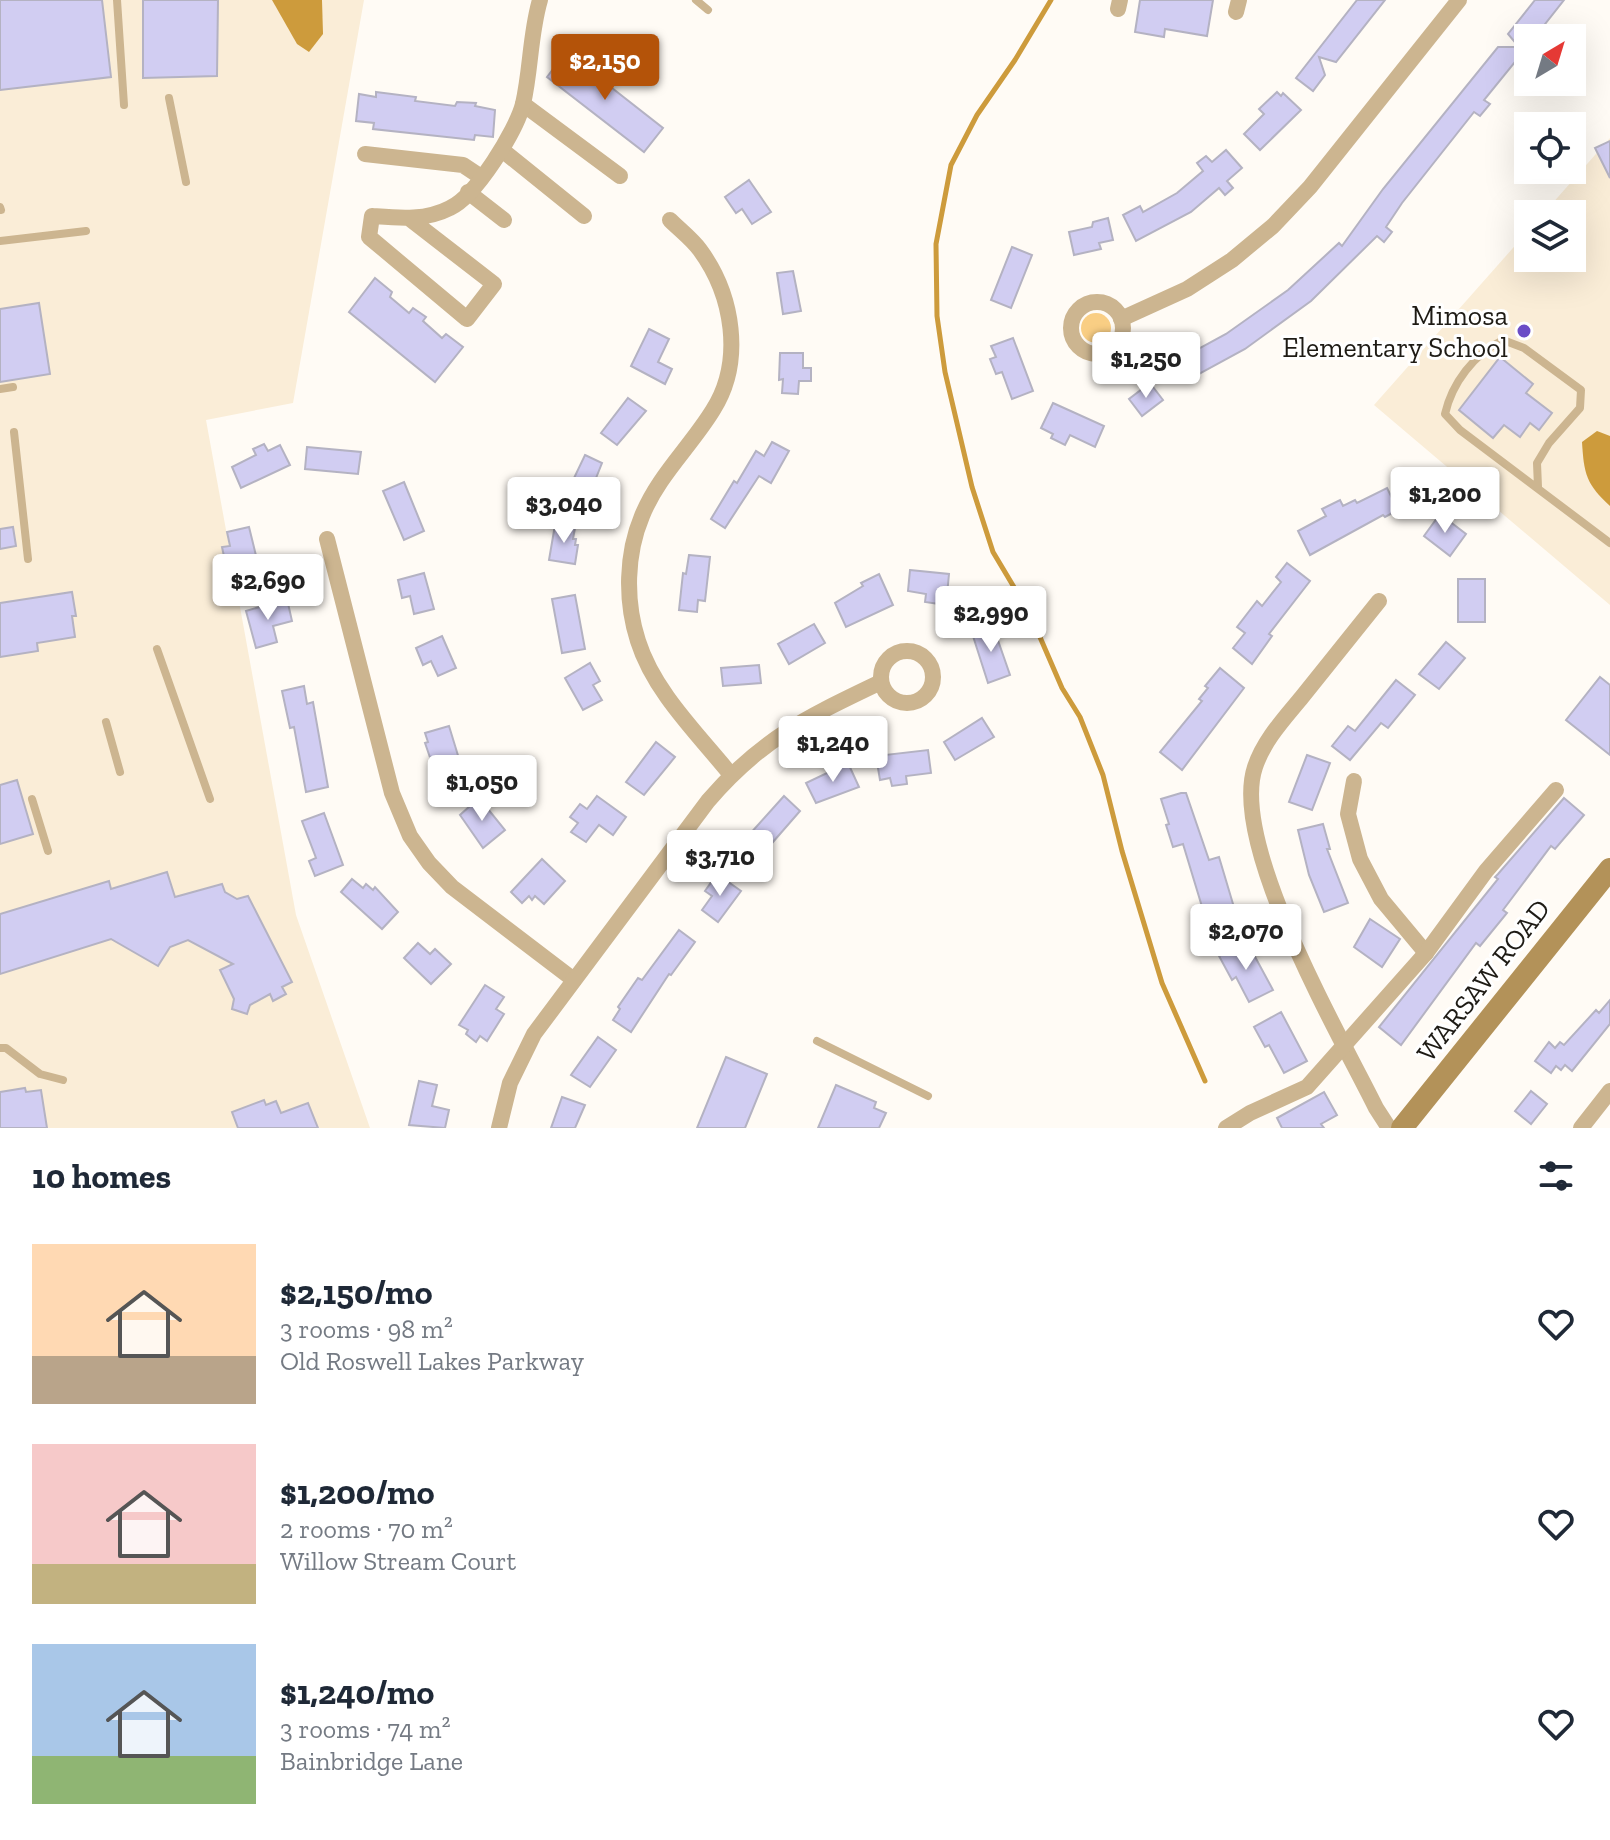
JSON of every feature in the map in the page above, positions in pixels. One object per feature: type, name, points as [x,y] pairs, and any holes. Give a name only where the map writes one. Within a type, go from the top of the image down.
[{"type":"street","points":[[410,219],[494,284],[467,319],[369,237],[372,216],[410,219],[450,209],[502,150],[513,134],[523,104],[540,0]]},
{"type":"street","points":[[1121,319],[1187,289],[1232,260],[1273,226],[1310,187],[1459,0]]},
{"type":"street","points":[[523,104],[620,176]]},
{"type":"street","points":[[502,150],[584,216]]},
{"type":"street","points":[[365,154],[463,165],[481,177]]},
{"type":"street","points":[[468,192],[504,220]]},
{"type":"street","points":[[670,220],[699,249],[719,281],[730,317],[732,355],[726,383],[715,409],[660,482],[643,514],[630,559],[629,602],[638,641],[653,675],[731,775]]},
{"type":"street","points":[[327,539],[392,793],[410,836],[429,863],[452,887],[574,980]]},
{"type":"street","points":[[1379,601],[1267,741],[1254,769],[1250,801],[1253,825],[1280,913],[1376,1108],[1389,1128]]},
{"type":"street","points":[[499,1128],[510,1083],[534,1034],[731,775],[762,747],[796,724],[881,682]]},
{"type":"street","points":[[1354,781],[1348,814],[1360,859],[1381,899],[1426,953]]},
{"type":"street","points":[[1226,1128],[1250,1113],[1307,1087],[1426,953],[1486,871],[1556,790]]},
{"type":"street","name":"WARSAW ROAD","points":[[1402,1128],[1610,869]]},
{"type":"street","points":[[1581,1128],[1610,1091]]},
{"type":"lane","points":[[117,0],[124,105]]},
{"type":"lane","points":[[696,0],[708,10]]},
{"type":"lane","points":[[169,98],[186,182]]},
{"type":"lane","points":[[0,241],[86,231]]},
{"type":"lane","points":[[1538,487],[1537,463],[1549,443],[1580,408],[1581,390],[1524,348],[1503,340],[1484,349],[1450,392],[1445,414],[1460,430],[1610,543]]},
{"type":"lane","points":[[0,389],[13,387]]},
{"type":"lane","points":[[14,432],[28,559]]},
{"type":"lane","points":[[157,649],[210,799]]},
{"type":"lane","points":[[106,722],[120,772]]},
{"type":"lane","points":[[32,799],[48,851]]},
{"type":"lane","points":[[817,1041],[928,1096]]},
{"type":"lane","points":[[0,1048],[6,1048],[40,1074],[63,1080]]},
{"type":"shaded area","points":[[0,0],[364,0],[293,403],[206,420],[296,915],[370,1128],[0,1128]]},
{"type":"shaded area","points":[[272,0],[322,0],[323,34],[309,52],[297,44]]},
{"type":"shaded area","name":"Mimosa Elementary School","points":[[1610,138],[1610,605],[1374,405],[1514,247],[1514,272],[1586,272],[1586,200],[1555,200],[1569,184],[1586,184],[1586,165]]},
{"type":"shaded area","points":[[1096,313],[1107,317],[1111,328],[1107,339],[1096,343],[1085,339],[1081,328],[1085,317]]},
{"type":"shaded area","points":[[1597,431],[1610,436],[1610,506],[1591,485],[1584,462],[1582,442]]},
{"type":"building","points":[[0,0],[102,0],[111,77],[0,90]]},
{"type":"building","points":[[143,0],[218,0],[217,76],[143,78]]},
{"type":"building","points":[[1140,0],[1213,0],[1207,36],[1165,29],[1164,37],[1135,32]]},
{"type":"building","points":[[1357,0],[1385,0],[1336,62],[1319,57],[1325,75],[1313,91],[1296,78]]},
{"type":"building","points":[[1535,0],[1564,0],[1545,24],[1516,24]]},
{"type":"building","points":[[1514,26],[1514,41],[1508,34]]},
{"type":"building","points":[[1498,47],[1514,47],[1514,63],[1484,100],[1490,104],[1480,116],[1474,112],[1402,203],[1386,227],[1392,232],[1384,242],[1377,236],[1311,301],[1245,349],[1188,380],[1176,361],[1226,334],[1288,290],[1339,243],[1342,246],[1383,189]]},
{"type":"building","points":[[566,52],[663,128],[644,152],[547,77]]},
{"type":"building","points":[[376,92],[455,106],[457,102],[476,103],[475,106],[495,110],[493,137],[475,135],[474,140],[373,129],[374,123],[356,121],[359,94],[376,97]]},
{"type":"building","points":[[1277,92],[1281,96],[1283,93],[1301,110],[1260,150],[1244,134],[1264,114],[1259,109]]},
{"type":"building","points":[[1610,141],[1610,178],[1595,148]]},
{"type":"building","points":[[1226,150],[1242,168],[1227,181],[1233,188],[1225,195],[1219,188],[1191,212],[1136,241],[1123,215],[1140,206],[1143,212],[1177,193],[1203,171],[1197,163],[1206,156],[1212,162]]},
{"type":"building","points":[[749,180],[771,212],[752,224],[742,209],[736,213],[725,197]]},
{"type":"building","points":[[1108,218],[1113,240],[1099,243],[1101,249],[1074,255],[1069,232],[1092,227],[1093,222]]},
{"type":"building","points":[[1012,247],[1032,255],[1011,308],[991,300]]},
{"type":"building","points":[[793,271],[801,311],[783,314],[777,273]]},
{"type":"building","points":[[375,278],[392,292],[390,297],[409,313],[413,308],[426,317],[423,321],[442,338],[446,334],[463,347],[435,382],[349,312]]},
{"type":"building","points":[[39,303],[50,374],[0,382],[0,309]]},
{"type":"building","points":[[649,329],[669,339],[658,362],[672,369],[665,384],[631,366]]},
{"type":"building","points":[[1013,338],[1033,391],[1012,399],[1002,372],[996,374],[990,359],[996,357],[991,346]]},
{"type":"building","points":[[780,353],[803,353],[803,368],[811,368],[811,381],[799,381],[798,394],[782,393]]},
{"type":"building","points":[[1500,357],[1533,384],[1526,393],[1552,413],[1539,430],[1530,423],[1520,437],[1504,425],[1493,438],[1459,410]]},
{"type":"building","points":[[1150,383],[1163,400],[1142,416],[1129,399]]},
{"type":"building","points":[[628,398],[646,411],[617,445],[601,433]]},
{"type":"building","points":[[1053,403],[1104,426],[1095,447],[1070,435],[1065,445],[1041,428]]},
{"type":"building","points":[[772,442],[789,451],[771,483],[759,476],[725,528],[711,519],[756,451],[764,456]]},
{"type":"building","points":[[264,444],[268,451],[280,445],[290,465],[241,488],[232,467],[256,455],[253,449]]},
{"type":"building","points":[[307,447],[361,452],[358,474],[305,469]]},
{"type":"building","points":[[585,455],[602,463],[584,508],[564,499]]},
{"type":"building","points":[[404,482],[424,531],[404,540],[383,491]]},
{"type":"building","points":[[1387,488],[1398,510],[1310,555],[1298,531],[1326,516],[1322,509],[1340,500],[1343,506],[1355,500],[1357,503]]},
{"type":"building","points":[[1440,514],[1466,534],[1450,556],[1424,536]]},
{"type":"building","points":[[555,525],[575,528],[573,539],[578,545],[575,564],[549,560]]},
{"type":"building","points":[[13,527],[16,546],[0,549],[0,529]]},
{"type":"building","points":[[249,527],[262,580],[240,585],[234,559],[225,561],[222,547],[230,546],[227,532]]},
{"type":"building","points":[[689,555],[710,557],[705,601],[698,600],[697,612],[679,610],[683,573],[686,574]]},
{"type":"building","points":[[1287,563],[1310,581],[1269,634],[1272,636],[1252,664],[1233,648],[1245,633],[1237,627],[1257,601],[1262,606],[1281,582],[1276,577]]},
{"type":"building","points":[[910,570],[949,574],[946,605],[925,602],[926,594],[908,591]]},
{"type":"building","points":[[424,573],[434,609],[414,614],[410,596],[402,598],[398,580]]},
{"type":"building","points":[[879,574],[893,605],[846,627],[835,603]]},
{"type":"building","points":[[1458,579],[1485,579],[1485,622],[1458,622]]},
{"type":"building","points":[[72,592],[75,637],[37,643],[38,651],[0,657],[0,603]]},
{"type":"building","points":[[575,595],[585,649],[562,653],[552,599]]},
{"type":"building","points":[[287,599],[292,621],[273,626],[277,642],[256,648],[246,611]]},
{"type":"building","points":[[814,624],[825,643],[789,664],[778,644]]},
{"type":"building","points":[[993,626],[1010,675],[988,683],[972,633]]},
{"type":"building","points":[[442,636],[456,668],[438,676],[431,661],[423,665],[416,648]]},
{"type":"building","points":[[1446,642],[1465,658],[1439,689],[1419,674]]},
{"type":"building","points":[[590,663],[600,681],[593,685],[602,700],[583,710],[565,678]]},
{"type":"building","points":[[759,665],[761,683],[723,686],[721,668]]},
{"type":"building","points":[[1220,668],[1244,688],[1182,770],[1160,752],[1202,701],[1199,699],[1208,688],[1205,686]]},
{"type":"building","points":[[1600,677],[1610,685],[1610,755],[1566,720]]},
{"type":"building","points":[[1396,680],[1415,695],[1388,728],[1381,723],[1350,760],[1332,746],[1348,726],[1355,731]]},
{"type":"building","points":[[304,686],[307,704],[313,702],[328,787],[306,792],[294,727],[290,728],[282,691]]},
{"type":"building","points":[[982,718],[994,737],[955,760],[944,742]]},
{"type":"building","points":[[449,726],[460,762],[434,769],[425,743],[428,742],[425,733]]},
{"type":"building","points":[[656,742],[675,757],[644,795],[626,782]]},
{"type":"building","points":[[928,750],[931,773],[906,776],[907,784],[892,786],[890,778],[880,780],[876,756]]},
{"type":"building","points":[[1307,755],[1330,763],[1312,810],[1289,802]]},
{"type":"building","points":[[848,763],[859,787],[816,803],[806,783]]},
{"type":"building","points":[[17,780],[33,834],[0,844],[0,785]]},
{"type":"building","points":[[1186,793],[1209,860],[1219,857],[1239,924],[1210,933],[1183,844],[1173,847],[1166,825],[1169,824],[1161,799]]},
{"type":"building","points":[[597,796],[626,817],[613,835],[599,825],[586,842],[571,832],[578,823],[570,817],[580,804],[587,809]]},
{"type":"building","points":[[784,796],[800,811],[766,850],[749,835]]},
{"type":"building","points":[[479,798],[505,830],[483,848],[460,815]]},
{"type":"building","points":[[1564,798],[1584,815],[1555,849],[1551,846],[1503,910],[1507,913],[1480,946],[1476,943],[1401,1045],[1379,1027],[1498,879],[1495,877]]},
{"type":"building","points":[[324,813],[343,865],[315,876],[309,861],[316,858],[302,821]]},
{"type":"building","points":[[1323,824],[1330,849],[1327,849],[1348,903],[1324,912],[1309,875],[1298,830]]},
{"type":"building","points":[[542,859],[565,881],[544,904],[535,896],[532,900],[529,896],[522,903],[511,892]]},
{"type":"building","points":[[167,872],[175,897],[222,884],[225,892],[237,899],[248,896],[292,982],[282,987],[286,994],[273,1001],[270,994],[250,1005],[247,1014],[232,1009],[234,999],[220,970],[233,964],[188,940],[170,947],[158,966],[111,939],[0,974],[0,914],[109,881],[111,889]]},
{"type":"building","points":[[717,874],[741,891],[718,922],[702,910],[712,896],[705,891]]},
{"type":"building","points":[[352,879],[363,888],[366,884],[373,890],[375,887],[398,912],[382,929],[341,892]]},
{"type":"building","points":[[1370,919],[1400,939],[1382,967],[1354,947]]},
{"type":"building","points":[[679,930],[695,942],[669,974],[631,1032],[613,1020],[620,1009],[618,1007]]},
{"type":"building","points":[[1247,942],[1273,990],[1249,1002],[1236,977],[1232,980],[1219,956]]},
{"type":"building","points":[[418,943],[430,954],[435,949],[451,964],[431,984],[404,958]]},
{"type":"building","points":[[485,985],[504,997],[496,1009],[504,1014],[487,1041],[480,1036],[476,1042],[466,1034],[468,1030],[459,1025]]},
{"type":"building","points":[[1610,1000],[1610,1024],[1572,1071],[1565,1065],[1561,1070],[1556,1066],[1551,1073],[1535,1061],[1549,1042],[1555,1048],[1560,1042],[1564,1045],[1596,1010],[1599,1013]]},
{"type":"building","points":[[1281,1012],[1307,1061],[1284,1073],[1269,1045],[1265,1047],[1254,1027]]},
{"type":"building","points":[[598,1037],[616,1050],[590,1087],[571,1075]]},
{"type":"building","points":[[726,1057],[767,1074],[745,1128],[697,1128]]},
{"type":"building","points":[[419,1081],[437,1085],[432,1106],[449,1110],[445,1128],[409,1125]]},
{"type":"building","points":[[836,1085],[876,1102],[874,1108],[886,1113],[879,1128],[818,1128]]},
{"type":"building","points":[[25,1088],[26,1092],[41,1090],[47,1128],[0,1128],[0,1092]]},
{"type":"building","points":[[1531,1091],[1547,1104],[1531,1124],[1515,1111]]},
{"type":"building","points":[[1324,1092],[1337,1115],[1321,1124],[1324,1128],[1282,1128],[1277,1118]]},
{"type":"building","points":[[562,1097],[585,1105],[575,1128],[551,1128]]},
{"type":"building","points":[[264,1100],[266,1105],[276,1101],[281,1113],[308,1103],[318,1128],[238,1128],[232,1112]]},
{"type":"waterway","points":[[1051,0],[977,115],[951,165],[936,244],[937,316],[945,372],[972,487],[993,552],[1030,614],[1062,688],[1080,717],[1103,775],[1122,851],[1162,983],[1205,1081]]},
{"type":"place","name":"Mimosa Elementary School","points":[[1524,331]]}]
